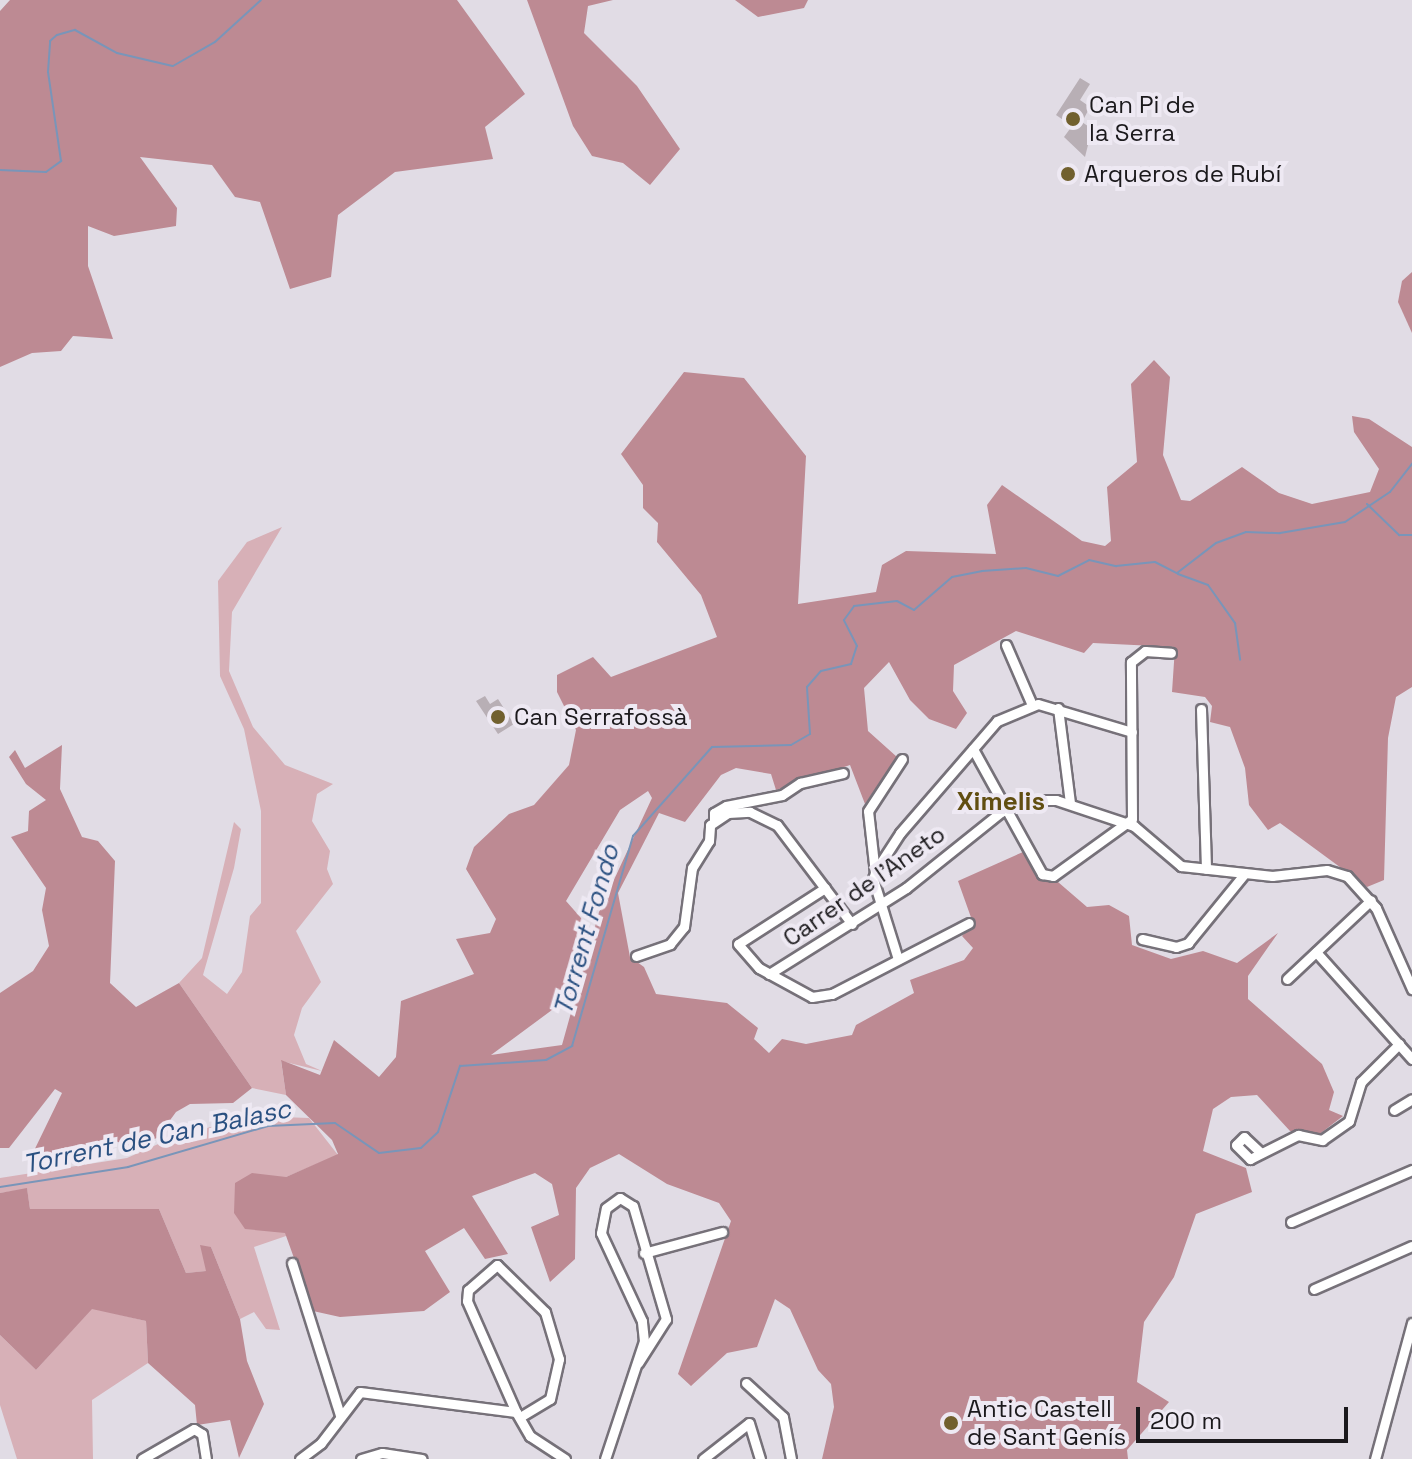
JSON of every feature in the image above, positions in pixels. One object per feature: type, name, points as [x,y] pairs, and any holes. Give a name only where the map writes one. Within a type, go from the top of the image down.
[{"type":"street","points":[[1006,645],[1032,705]]},
{"type":"street","points":[[973,749],[1005,809],[1047,876],[1128,824],[1135,808],[1131,662],[1145,651],[1171,653]]},
{"type":"street","points":[[874,876],[900,833],[997,721],[1032,705],[1058,708],[1132,732]]},
{"type":"street","points":[[1058,708],[1070,803]]},
{"type":"street","points":[[1201,709],[1206,869]]},
{"type":"street","points":[[897,956],[874,876],[868,811],[902,759]]},
{"type":"street","points":[[636,956],[670,944],[684,927],[692,868],[714,821],[714,813],[726,806],[782,795],[800,783],[843,773]]},
{"type":"street","name":"Carrer de l'Aneto","points":[[769,974],[852,924],[1005,809],[1026,800],[1070,803],[1128,824],[1181,866],[1245,873],[1327,870],[1347,876],[1371,900]]},
{"type":"street","points":[[714,821],[728,813],[767,817],[852,924]]},
{"type":"street","points":[[1142,939],[1188,943],[1245,873]]},
{"type":"street","points":[[825,888],[738,944],[769,974],[820,998],[897,956],[969,923]]},
{"type":"street","points":[[1287,979],[1371,900],[1412,989]]},
{"type":"street","points":[[1316,952],[1412,1059]]},
{"type":"street","points":[[1261,1153],[1298,1135],[1322,1140],[1349,1121],[1361,1082],[1399,1044]]},
{"type":"street","points":[[1394,1110],[1412,1099]]},
{"type":"street","points":[[1291,1222],[1412,1170]]},
{"type":"street","points":[[605,1459],[638,1363],[666,1319],[644,1253],[633,1206],[628,1199],[613,1202],[601,1218],[601,1233],[642,1321],[638,1363]]},
{"type":"street","points":[[644,1253],[722,1232]]},
{"type":"street","points":[[1314,1289],[1412,1246]]},
{"type":"street","points":[[292,1263],[340,1415]]},
{"type":"street","points":[[300,1459],[315,1454],[340,1415],[360,1392],[518,1414],[550,1399],[559,1359],[545,1312],[497,1265],[468,1290],[467,1301],[518,1414],[537,1444],[557,1458]]},
{"type":"street","points":[[1375,1459],[1412,1323]]},
{"type":"street","points":[[746,1383],[783,1417],[791,1459]]},
{"type":"street","points":[[706,1458],[749,1423],[760,1459]]},
{"type":"street","points":[[149,1457],[198,1429],[206,1459]]},
{"type":"street","points":[[361,1459],[422,1459]]},
{"type":"shaded area","points":[[10,0],[457,0],[525,94],[485,127],[493,159],[395,172],[338,215],[331,277],[290,289],[260,202],[235,197],[212,165],[140,157],[177,208],[176,226],[114,236],[88,226],[88,266],[113,339],[73,336],[61,351],[32,353],[0,367],[0,11]]},
{"type":"shaded area","points":[[527,0],[613,0],[588,6],[584,33],[637,86],[680,149],[650,185],[623,163],[592,156],[573,126]]},
{"type":"shaded area","points":[[735,0],[808,0],[804,8],[758,17]]},
{"type":"shaded area","points":[[1412,272],[1412,333],[1398,302],[1402,281]]},
{"type":"shaded area","points":[[1154,360],[1170,377],[1163,455],[1181,500],[1190,501],[1242,467],[1279,493],[1312,504],[1370,492],[1379,469],[1354,432],[1352,416],[1369,419],[1412,447],[1412,687],[1396,697],[1388,738],[1384,880],[1367,887],[1280,823],[1268,830],[1249,805],[1245,768],[1230,727],[1210,722],[1212,706],[1205,697],[1172,692],[1175,647],[1093,643],[1084,653],[1016,631],[954,665],[953,691],[967,713],[956,729],[929,719],[910,700],[889,662],[864,688],[868,731],[897,757],[865,804],[850,765],[776,790],[771,774],[736,768],[721,775],[685,822],[659,813],[618,893],[630,957],[644,967],[656,994],[727,1003],[758,1028],[754,1039],[769,1053],[782,1039],[806,1044],[852,1035],[856,1025],[914,993],[910,980],[964,960],[973,948],[962,936],[973,923],[958,881],[1023,852],[1038,879],[1058,882],[1087,907],[1109,905],[1129,916],[1132,945],[1171,959],[1203,951],[1237,963],[1278,933],[1248,976],[1248,999],[1322,1064],[1334,1092],[1329,1110],[1343,1116],[1317,1136],[1290,1131],[1257,1095],[1231,1097],[1213,1109],[1203,1151],[1246,1168],[1252,1192],[1196,1214],[1174,1277],[1144,1322],[1137,1382],[1169,1402],[1127,1450],[1128,1459],[822,1459],[834,1407],[831,1384],[818,1370],[790,1309],[775,1299],[757,1347],[727,1353],[691,1386],[678,1374],[731,1221],[719,1203],[667,1184],[619,1154],[590,1168],[576,1188],[575,1259],[550,1282],[531,1227],[559,1215],[552,1184],[535,1173],[472,1196],[508,1254],[485,1259],[464,1228],[425,1251],[450,1292],[424,1311],[340,1317],[313,1311],[285,1233],[245,1229],[234,1213],[235,1183],[252,1173],[286,1177],[338,1154],[332,1140],[286,1095],[281,1060],[320,1075],[334,1040],[379,1077],[396,1057],[401,1001],[474,974],[456,939],[490,933],[496,919],[466,869],[474,847],[509,814],[534,805],[569,765],[576,730],[557,692],[557,675],[593,657],[611,677],[717,637],[701,595],[657,542],[658,523],[643,508],[643,485],[621,454],[684,372],[744,378],[806,456],[798,604],[876,592],[882,565],[906,551],[996,554],[987,505],[1002,485],[1082,541],[1105,546],[1111,541],[1107,487],[1137,462],[1131,384]],"holes":[[[648,791],[652,798],[599,912],[562,1045],[491,1055],[575,993],[588,926],[566,901],[620,810]]]},
{"type":"shaded area","points":[[282,527],[232,612],[229,671],[253,727],[285,765],[333,784],[317,794],[312,821],[330,851],[327,869],[333,884],[296,931],[321,982],[302,1008],[294,1035],[306,1064],[322,1071],[281,1061],[286,1095],[252,1088],[179,983],[202,958],[234,822],[241,829],[234,868],[203,975],[227,994],[242,972],[250,916],[261,903],[261,811],[244,729],[220,676],[218,581],[247,542]]},
{"type":"shaded area","points":[[62,745],[60,789],[82,837],[98,841],[115,861],[110,983],[136,1007],[179,983],[252,1088],[233,1103],[190,1104],[176,1112],[157,1138],[131,1147],[113,1140],[29,1161],[62,1093],[55,1089],[9,1148],[0,1148],[0,993],[33,971],[49,946],[42,910],[46,888],[11,837],[28,831],[29,811],[46,800],[26,784],[9,757],[15,750],[25,768]]},
{"type":"shaded area","points":[[253,1116],[309,1118],[338,1155],[286,1177],[286,1236],[254,1247],[280,1330],[266,1329],[254,1312],[240,1319],[211,1247],[207,1271],[186,1273],[159,1209],[30,1209],[27,1189],[0,1193],[0,1178],[127,1158],[176,1136]]},
{"type":"shaded area","points":[[27,1188],[30,1209],[159,1209],[186,1273],[206,1271],[200,1245],[211,1247],[240,1319],[247,1361],[264,1404],[239,1458],[230,1420],[197,1425],[195,1405],[148,1363],[146,1321],[92,1309],[36,1370],[0,1335],[0,1193]]},
{"type":"shaded area","points":[[92,1308],[146,1321],[148,1363],[92,1400],[93,1459],[17,1459],[0,1405],[0,1335],[36,1370]]},
{"type":"building","name":"Can Pi de la Serra","points":[[1080,78],[1090,84],[1080,100],[1090,107],[1082,122],[1092,129],[1085,157],[1064,137],[1072,126],[1056,115]]},
{"type":"building","name":"Can Serrafossà","points":[[485,696],[490,704],[498,699],[514,724],[498,734],[476,701]]},
{"type":"waterway","points":[[0,170],[46,172],[61,161],[48,72],[50,41],[57,35],[75,30],[117,53],[173,66],[215,42],[261,0]]},
{"type":"waterway","name":"Torrent Fondo","points":[[0,1187],[128,1167],[268,1126],[335,1123],[379,1153],[421,1148],[438,1132],[460,1066],[546,1060],[572,1046],[633,836],[712,747],[791,745],[810,734],[807,687],[821,671],[851,664],[857,646],[844,620],[854,606],[897,601],[914,610],[952,577],[1026,568],[1058,576],[1089,560],[1116,566],[1155,562],[1177,573],[1216,543],[1246,532],[1280,533],[1345,522],[1390,492],[1412,464]]},
{"type":"waterway","points":[[1367,504],[1399,535],[1412,535]]},
{"type":"waterway","points":[[1178,574],[1208,585],[1235,623],[1240,660]]},
{"type":"place","name":"Can Pi de la Serra","points":[[1073,119]]},
{"type":"place","name":"Arqueros de Rubí","points":[[1068,174]]},
{"type":"place","name":"Can Serrafossà","points":[[498,717]]},
{"type":"place","name":"Antic Castell de Sant Genís","points":[[951,1423]]},
{"type":"district","name":"Ximelis","points":[[1001,802]]},
{"type":"water label","name":"Torrent de Can Balasc","points":[[157,1137]]}]
